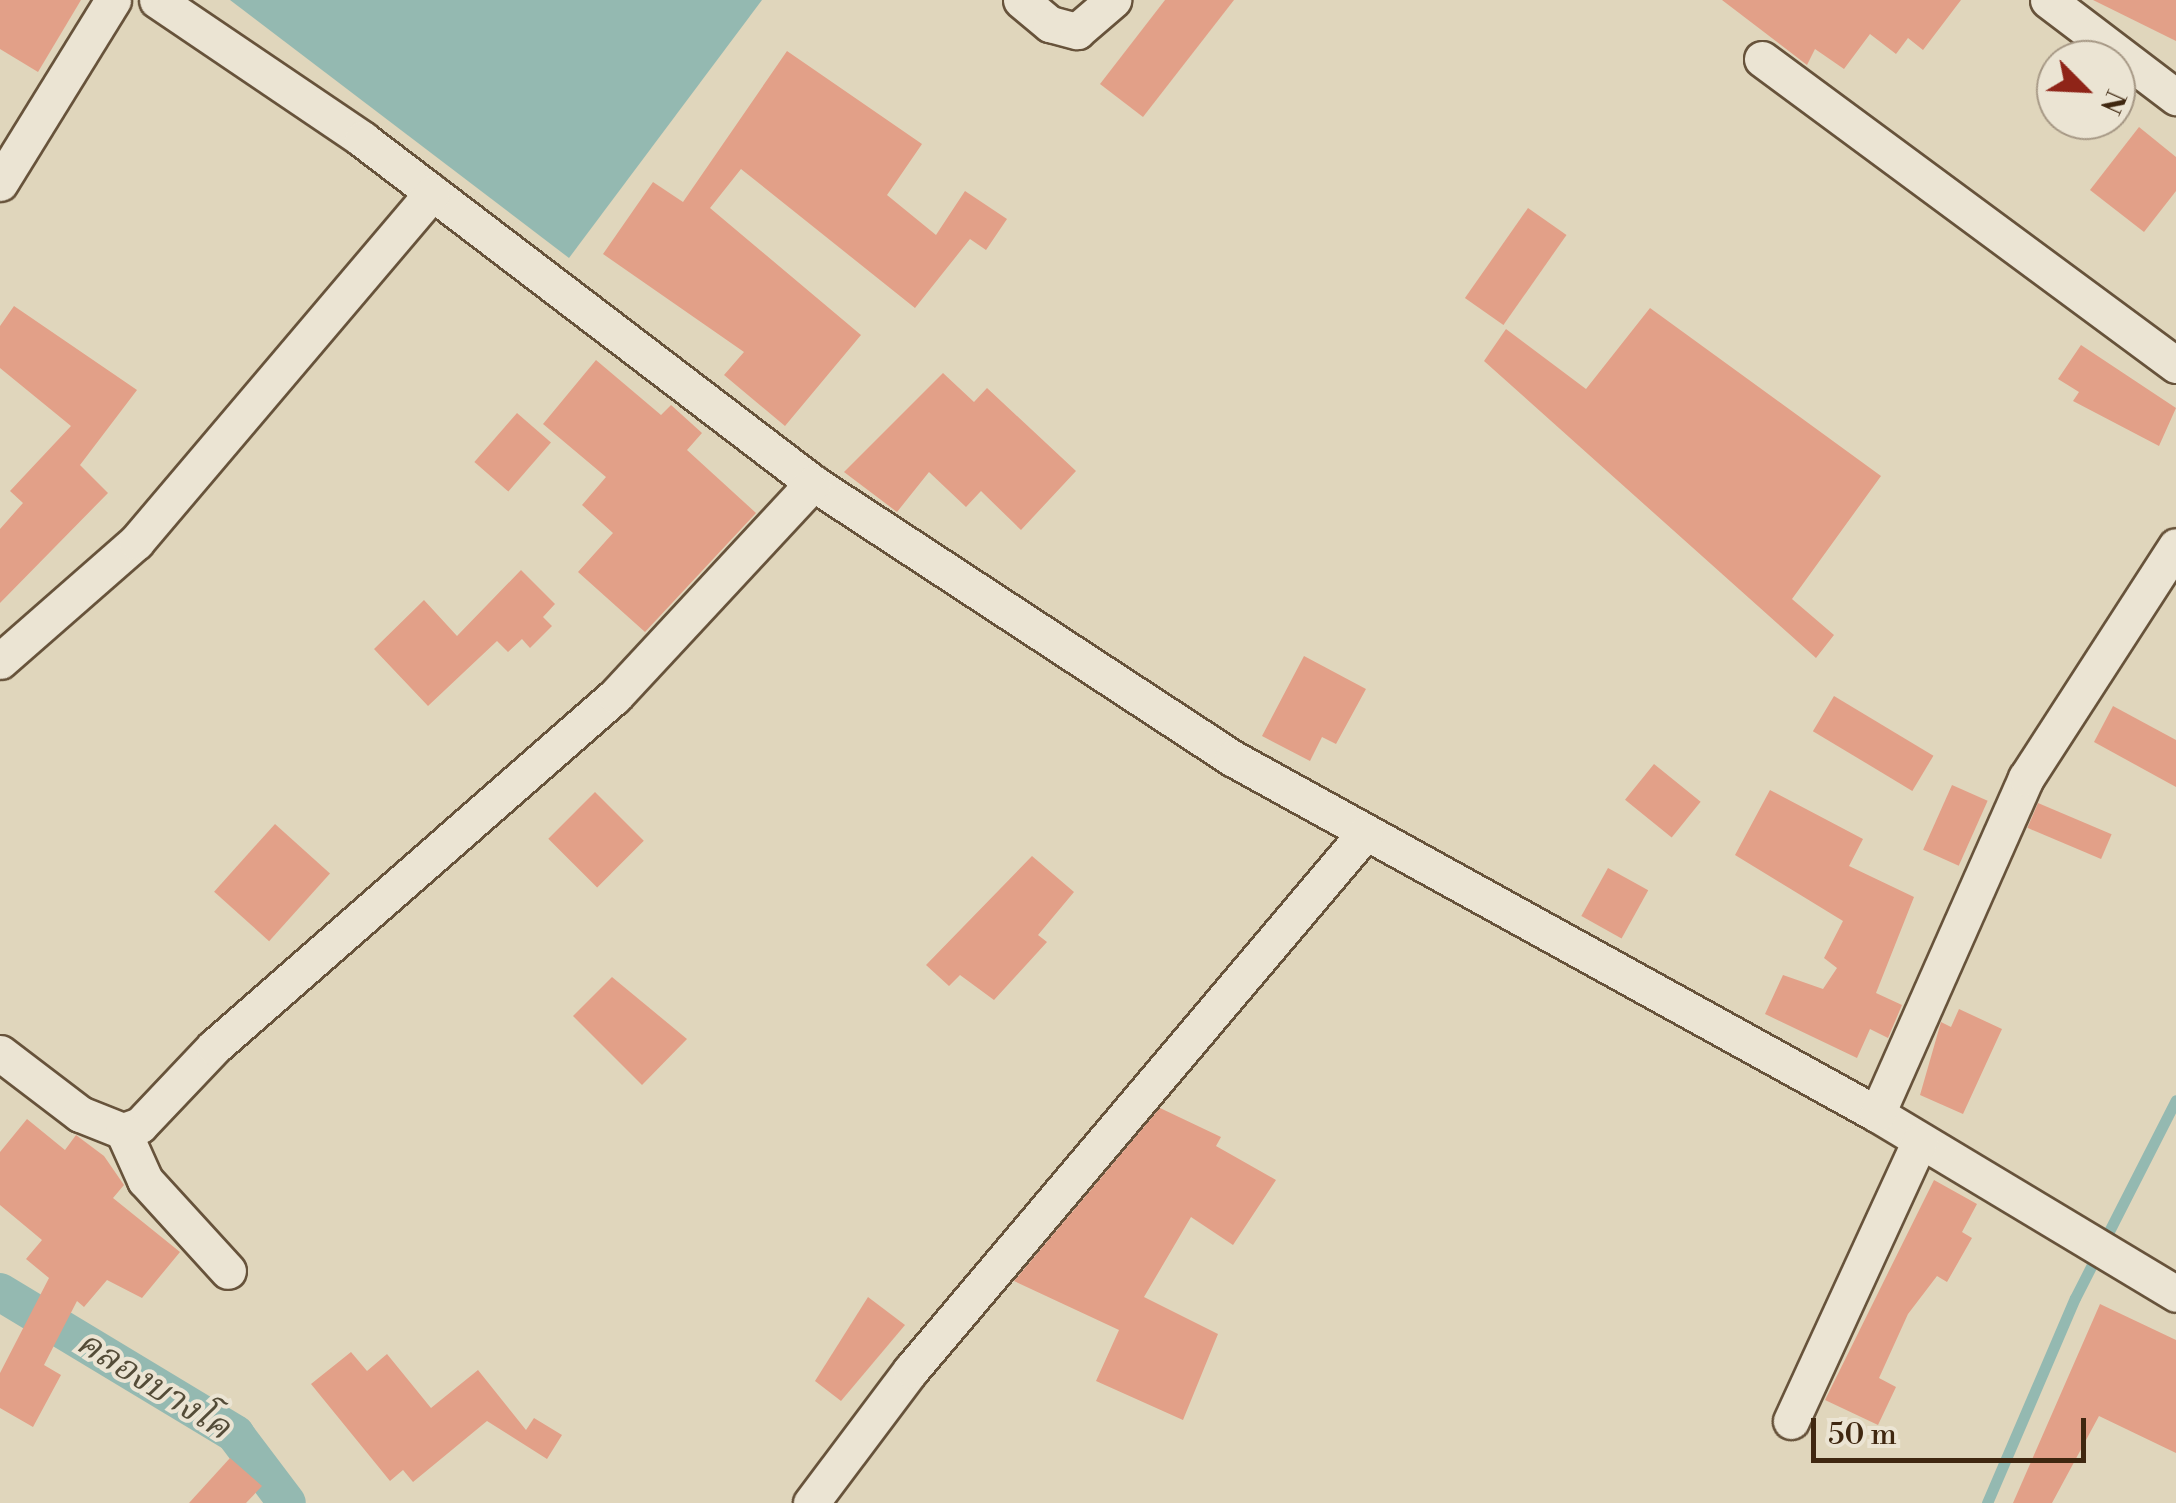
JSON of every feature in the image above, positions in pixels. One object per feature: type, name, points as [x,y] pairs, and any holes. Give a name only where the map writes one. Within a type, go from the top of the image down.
[{"type":"street","points":[[0,183],[112,0]]},
{"type":"street","points":[[157,0],[432,193],[812,483],[1232,758],[1877,1114],[2072,1235],[2176,1294]]},
{"type":"street","points":[[1021,0],[1050,24],[1077,31],[1113,0]]},
{"type":"street","points":[[2050,1],[2176,97]]},
{"type":"street","points":[[1762,59],[2176,364]]},
{"type":"street","points":[[0,662],[136,542],[432,193]]},
{"type":"street","points":[[124,1131],[615,696],[812,483]]},
{"type":"street","points":[[1877,1114],[2026,778],[2176,546]]},
{"type":"street","points":[[811,1503],[911,1370],[1365,833]]},
{"type":"street","points":[[0,1053],[80,1114],[124,1131],[144,1180],[228,1271]]},
{"type":"street","points":[[1792,1421],[1920,1141]]},
{"type":"water","points":[[230,0],[762,0],[569,258]]},
{"type":"building","points":[[0,0],[81,0],[38,72],[0,49]]},
{"type":"building","points":[[1165,0],[1234,0],[1143,117],[1100,84]]},
{"type":"building","points":[[1722,0],[1961,0],[1923,50],[1908,38],[1896,54],[1870,34],[1844,69],[1815,49],[1807,65]]},
{"type":"building","points":[[2093,0],[2176,0],[2176,41]]},
{"type":"building","points":[[787,51],[922,144],[887,195],[936,235],[965,191],[1007,219],[986,250],[970,239],[915,308],[741,169],[710,208],[861,335],[785,426],[724,375],[744,352],[603,254],[653,182],[683,202]]},
{"type":"building","points":[[2139,127],[2176,157],[2176,191],[2144,232],[2090,190],[2129,140],[2136,140]]},
{"type":"building","points":[[1528,208],[1567,235],[1503,325],[1465,298]]},
{"type":"building","points":[[14,306],[137,390],[80,465],[108,493],[0,603],[0,529],[23,503],[10,491],[71,426],[0,368],[0,326]]},
{"type":"building","points":[[1650,308],[1881,476],[1792,599],[1834,635],[1816,658],[1484,361],[1506,329],[1586,389]]},
{"type":"building","points":[[2081,345],[2176,408],[2159,446],[2073,401],[2079,392],[2058,379]]},
{"type":"building","points":[[596,360],[661,415],[671,405],[702,433],[687,450],[756,513],[645,632],[578,572],[613,533],[582,505],[606,477],[543,424]]},
{"type":"building","points":[[943,373],[974,402],[987,388],[1076,471],[1021,530],[981,491],[966,507],[929,472],[897,512],[844,472]]},
{"type":"building","points":[[517,413],[551,443],[508,492],[474,462]]},
{"type":"building","points":[[521,570],[555,604],[543,617],[552,626],[530,648],[522,639],[508,652],[497,641],[428,706],[374,649],[424,600],[457,636]]},
{"type":"building","points":[[1304,656],[1366,689],[1336,744],[1322,737],[1310,761],[1262,736]]},
{"type":"building","points":[[1834,696],[1933,756],[1912,791],[1813,731]]},
{"type":"building","points":[[2113,706],[2176,740],[2176,787],[2094,742]]},
{"type":"building","points":[[1654,764],[1701,802],[1672,838],[1625,800]]},
{"type":"building","points":[[1952,785],[1988,801],[1959,866],[1923,850]]},
{"type":"building","points":[[1770,790],[1863,839],[1849,866],[1914,897],[1876,993],[1902,1005],[1888,1038],[1870,1029],[1857,1058],[1765,1014],[1783,975],[1823,989],[1837,968],[1824,958],[1843,921],[1735,855]]},
{"type":"building","points":[[595,792],[644,841],[597,887],[548,839]]},
{"type":"building","points":[[2038,803],[2112,834],[2101,859],[2027,828]]},
{"type":"building","points":[[275,824],[330,874],[269,941],[214,892]]},
{"type":"building","points":[[1032,856],[1074,892],[1038,935],[1047,942],[994,1000],[960,975],[949,986],[926,965]]},
{"type":"building","points":[[1608,868],[1648,890],[1622,938],[1581,916]]},
{"type":"building","points":[[612,977],[687,1039],[642,1085],[573,1016]]},
{"type":"building","points":[[1959,1009],[2002,1029],[1963,1114],[1920,1095],[1941,1022],[1951,1027]]},
{"type":"building","points":[[1160,1108],[1221,1137],[1216,1146],[1276,1180],[1233,1245],[1191,1217],[1144,1297],[1218,1334],[1183,1420],[1096,1381],[1119,1330],[1014,1281]]},
{"type":"building","points":[[27,1119],[65,1150],[76,1135],[104,1156],[124,1185],[113,1198],[180,1252],[142,1298],[107,1280],[84,1307],[77,1301],[44,1365],[61,1375],[33,1427],[0,1408],[0,1373],[49,1278],[26,1259],[42,1240],[0,1205],[0,1152]]},
{"type":"building","points":[[1934,1180],[1977,1204],[1962,1232],[1972,1238],[1947,1282],[1937,1276],[1908,1314],[1879,1378],[1896,1387],[1878,1425],[1825,1400]]},
{"type":"building","points":[[868,1297],[905,1325],[841,1401],[815,1381]]},
{"type":"building","points":[[2100,1304],[2176,1340],[2176,1453],[2099,1416],[2052,1503],[2013,1503]]},
{"type":"building","points":[[351,1352],[367,1371],[387,1354],[431,1408],[478,1370],[526,1430],[534,1418],[562,1435],[547,1459],[487,1421],[413,1482],[403,1470],[390,1481],[311,1384]]},
{"type":"building","points":[[230,1458],[262,1486],[246,1503],[189,1503]]},
{"type":"waterway","points":[[1987,1503],[2075,1298],[2176,1100]]},
{"type":"waterway","name":"คลองบางโค","points":[[0,1292],[235,1434],[287,1503]]}]
